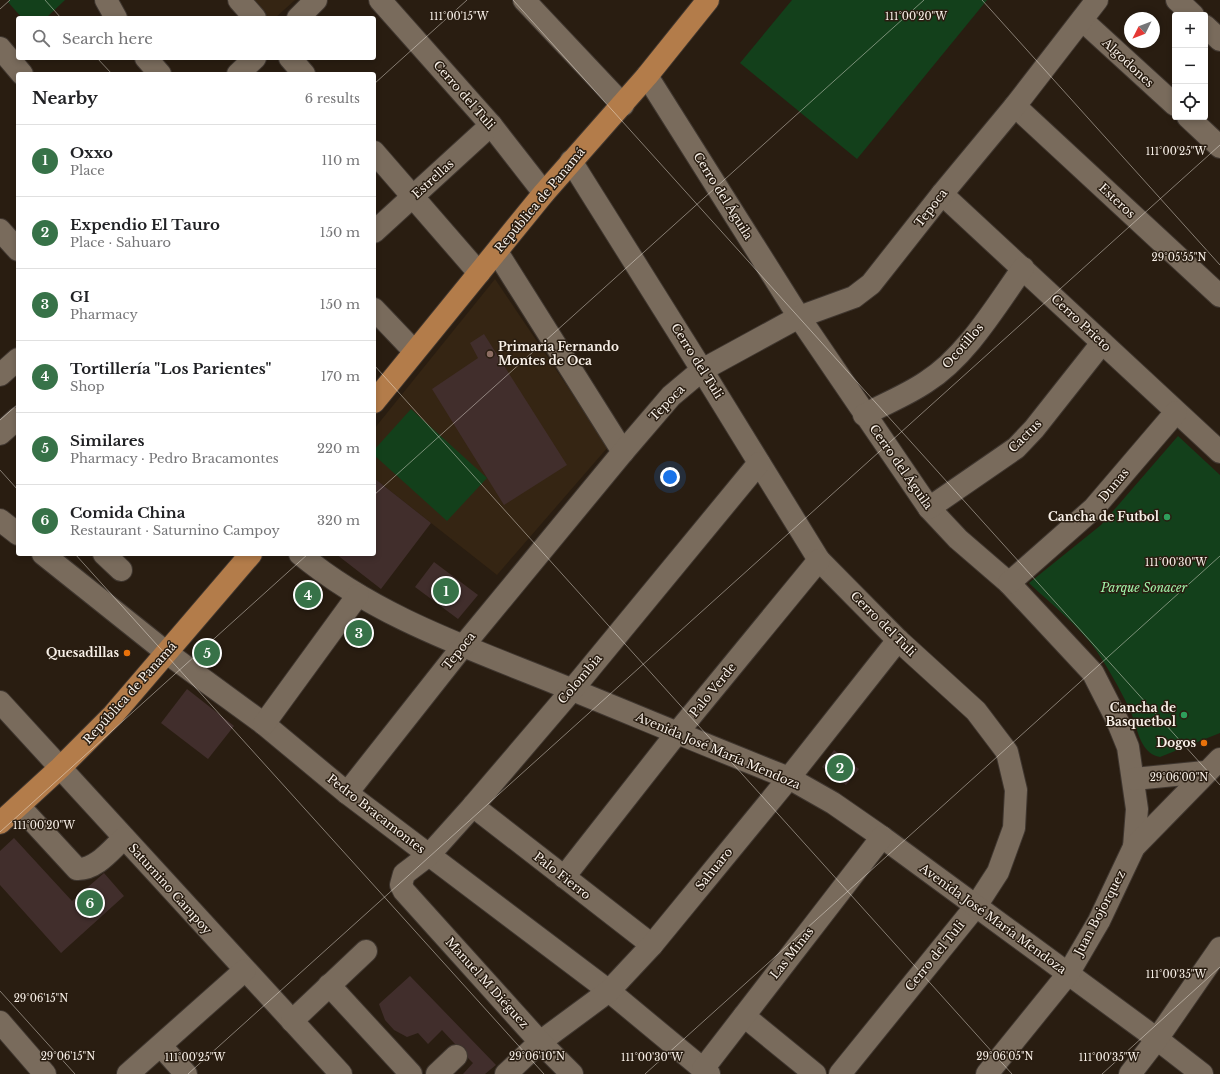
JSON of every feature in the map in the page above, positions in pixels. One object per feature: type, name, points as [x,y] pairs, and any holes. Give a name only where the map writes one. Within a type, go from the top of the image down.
[{"type":"main road","name":"República de Panamá","points":[[376,399],[544,193],[647,76],[708,0]]},
{"type":"main road","name":"República de Panamá","points":[[0,823],[60,768],[113,715],[249,556]]},
{"type":"street","points":[[106,0],[115,16]]},
{"type":"street","points":[[239,0],[253,16]]},
{"type":"street","points":[[300,16],[316,0]]},
{"type":"street","name":"Cerro del Tuli","points":[[380,0],[491,125],[544,193]]},
{"type":"street","points":[[524,0],[623,104]]},
{"type":"street","name":"Tepoca","points":[[347,793],[463,646],[671,396],[702,370],[799,317],[843,302],[862,292],[871,284],[942,194],[1015,106],[1097,0]]},
{"type":"street","points":[[1177,0],[1190,12]]},
{"type":"street","name":"Algodones","points":[[1082,20],[1172,103]]},
{"type":"street","points":[[1208,29],[1220,40]]},
{"type":"street","points":[[0,48],[20,72]]},
{"type":"street","points":[[148,60],[158,72]]},
{"type":"street","points":[[240,72],[253,60]]},
{"type":"street","points":[[292,60],[302,72]]},
{"type":"street","name":"Cerro del Águila","points":[[647,76],[799,317],[864,415],[929,508],[958,539],[1009,583],[1093,672],[1117,720],[1128,748],[1134,779],[1137,809],[1134,847]]},
{"type":"street","name":"Esteros","points":[[1015,106],[1220,296]]},
{"type":"street","points":[[1191,120],[1220,147]]},
{"type":"street","name":"Estrellas","points":[[376,230],[491,125]]},
{"type":"street","points":[[376,154],[479,273]]},
{"type":"street","name":"Cerro del Tuli","points":[[571,161],[819,560],[898,640],[976,711],[1007,752],[1016,790],[1014,828],[998,872],[976,906],[840,1074]]},
{"type":"street","name":"Cerro Prieto","points":[[942,194],[1220,452]]},
{"type":"street","points":[[0,230],[16,248]]},
{"type":"street","points":[[497,252],[623,452]]},
{"type":"street","name":"Ocotillos","points":[[864,415],[926,382],[942,370],[958,355],[982,325],[1023,268]]},
{"type":"street","points":[[376,311],[414,351]]},
{"type":"street","name":"Cactus","points":[[929,508],[1016,448],[1034,429],[1102,343]]},
{"type":"street","points":[[0,375],[16,361]]},
{"type":"street","name":"Dunas","points":[[1009,583],[1094,508],[1176,412]]},
{"type":"street","points":[[0,434],[16,420]]},
{"type":"street","name":"Colombia","points":[[404,891],[401,885],[404,874],[429,855],[473,806],[572,690],[759,463]]},
{"type":"street","points":[[0,520],[16,532]]},
{"type":"street","name":"Pedro Bracamontes","points":[[46,556],[167,652],[264,724],[347,793],[609,991],[706,1071]]},
{"type":"street","points":[[106,556],[121,570]]},
{"type":"street","name":"Avenida José María Mendoza","points":[[303,556],[358,595],[463,646],[788,778],[833,803],[882,837],[1158,1039],[1202,1074]]},
{"type":"street","name":"Palo Verde","points":[[564,877],[677,733],[819,560]]},
{"type":"street","points":[[264,724],[358,595]]},
{"type":"street","name":"Sahuaro","points":[[506,1074],[540,1042],[609,991],[652,945],[898,640]]},
{"type":"street","name":"Saturnino Campoy","points":[[0,702],[341,1074]]},
{"type":"street","points":[[1134,779],[1213,766]]},
{"type":"street","name":"Juan Bojorquez","points":[[987,1074],[1068,974],[1098,921],[1134,847],[1213,766]]},
{"type":"street","points":[[19,806],[77,869],[85,869],[95,864],[124,838]]},
{"type":"street","name":"Palo Fierro","points":[[473,806],[652,945]]},
{"type":"street","name":"Las Minas","points":[[706,1071],[744,1016],[882,837]]},
{"type":"street","name":"Manuel M Diéguez","points":[[404,891],[540,1042],[572,1074]]},
{"type":"street","points":[[1130,1074],[1158,1039],[1220,948]]},
{"type":"street","points":[[292,1021],[366,951]]},
{"type":"street","points":[[128,1074],[245,970]]},
{"type":"street","points":[[329,985],[411,1074]]},
{"type":"street","points":[[744,1016],[816,1074]]},
{"type":"street","points":[[0,1022],[45,1074]]},
{"type":"street","points":[[161,1046],[186,1074]]},
{"type":"street","points":[[437,1074],[456,1056]]},
{"type":"shaded area","points":[[250,0],[295,0],[277,16],[264,16]]},
{"type":"shaded area","name":"Primaria Fernando Montes de Oca","points":[[495,279],[608,447],[497,575],[376,480],[376,427]]},
{"type":"green space","points":[[10,0],[65,0],[48,16],[20,16],[8,2]]},
{"type":"green space","points":[[792,0],[987,0],[857,159],[740,63]]},
{"type":"green space","points":[[411,409],[487,478],[447,521],[376,457],[376,448]]},
{"type":"green space","name":"Parque Sonacer","points":[[1178,436],[1220,475],[1220,733],[1160,757],[1147,750],[1143,744],[1132,715],[1114,679],[1096,650],[1073,623],[1029,583],[1101,525]]},
{"type":"building","points":[[484,334],[567,465],[504,505],[432,389],[478,358],[470,343]]},
{"type":"building","points":[[376,480],[431,523],[381,589],[339,556],[376,556]]},
{"type":"building","points":[[434,562],[478,595],[458,619],[415,587]]},
{"type":"building","points":[[187,689],[234,726],[208,759],[161,723]]},
{"type":"building","points":[[834,750],[859,769],[846,785],[822,767]]},
{"type":"building","points":[[14,838],[72,901],[104,873],[124,896],[61,953],[0,885],[0,851]]},
{"type":"building","points":[[410,976],[496,1065],[485,1074],[463,1074],[473,1063],[468,1058],[465,1048],[455,1044],[442,1030],[428,1044],[418,1033],[407,1037],[394,1030],[385,1020],[379,1004]]},
{"type":"place","name":"Primaria Fernando Montes de Oca","points":[[490,354]]},
{"type":"place","name":"Cancha de Futbol","points":[[1167,517]]},
{"type":"place","name":"Oxxo","points":[[446,591]]},
{"type":"place","name":"Tortillería \"Los Parientes\"","points":[[308,595]]},
{"type":"place","name":"GI","points":[[359,633]]},
{"type":"place","name":"Quesadillas","points":[[127,653]]},
{"type":"place","name":"Similares","points":[[207,653]]},
{"type":"place","name":"Cancha de Basquetbol","points":[[1184,715]]},
{"type":"place","name":"Dogos","points":[[1204,743]]},
{"type":"place","name":"Expendio El Tauro","points":[[840,768]]},
{"type":"place","name":"Comida China","points":[[90,903]]}]
